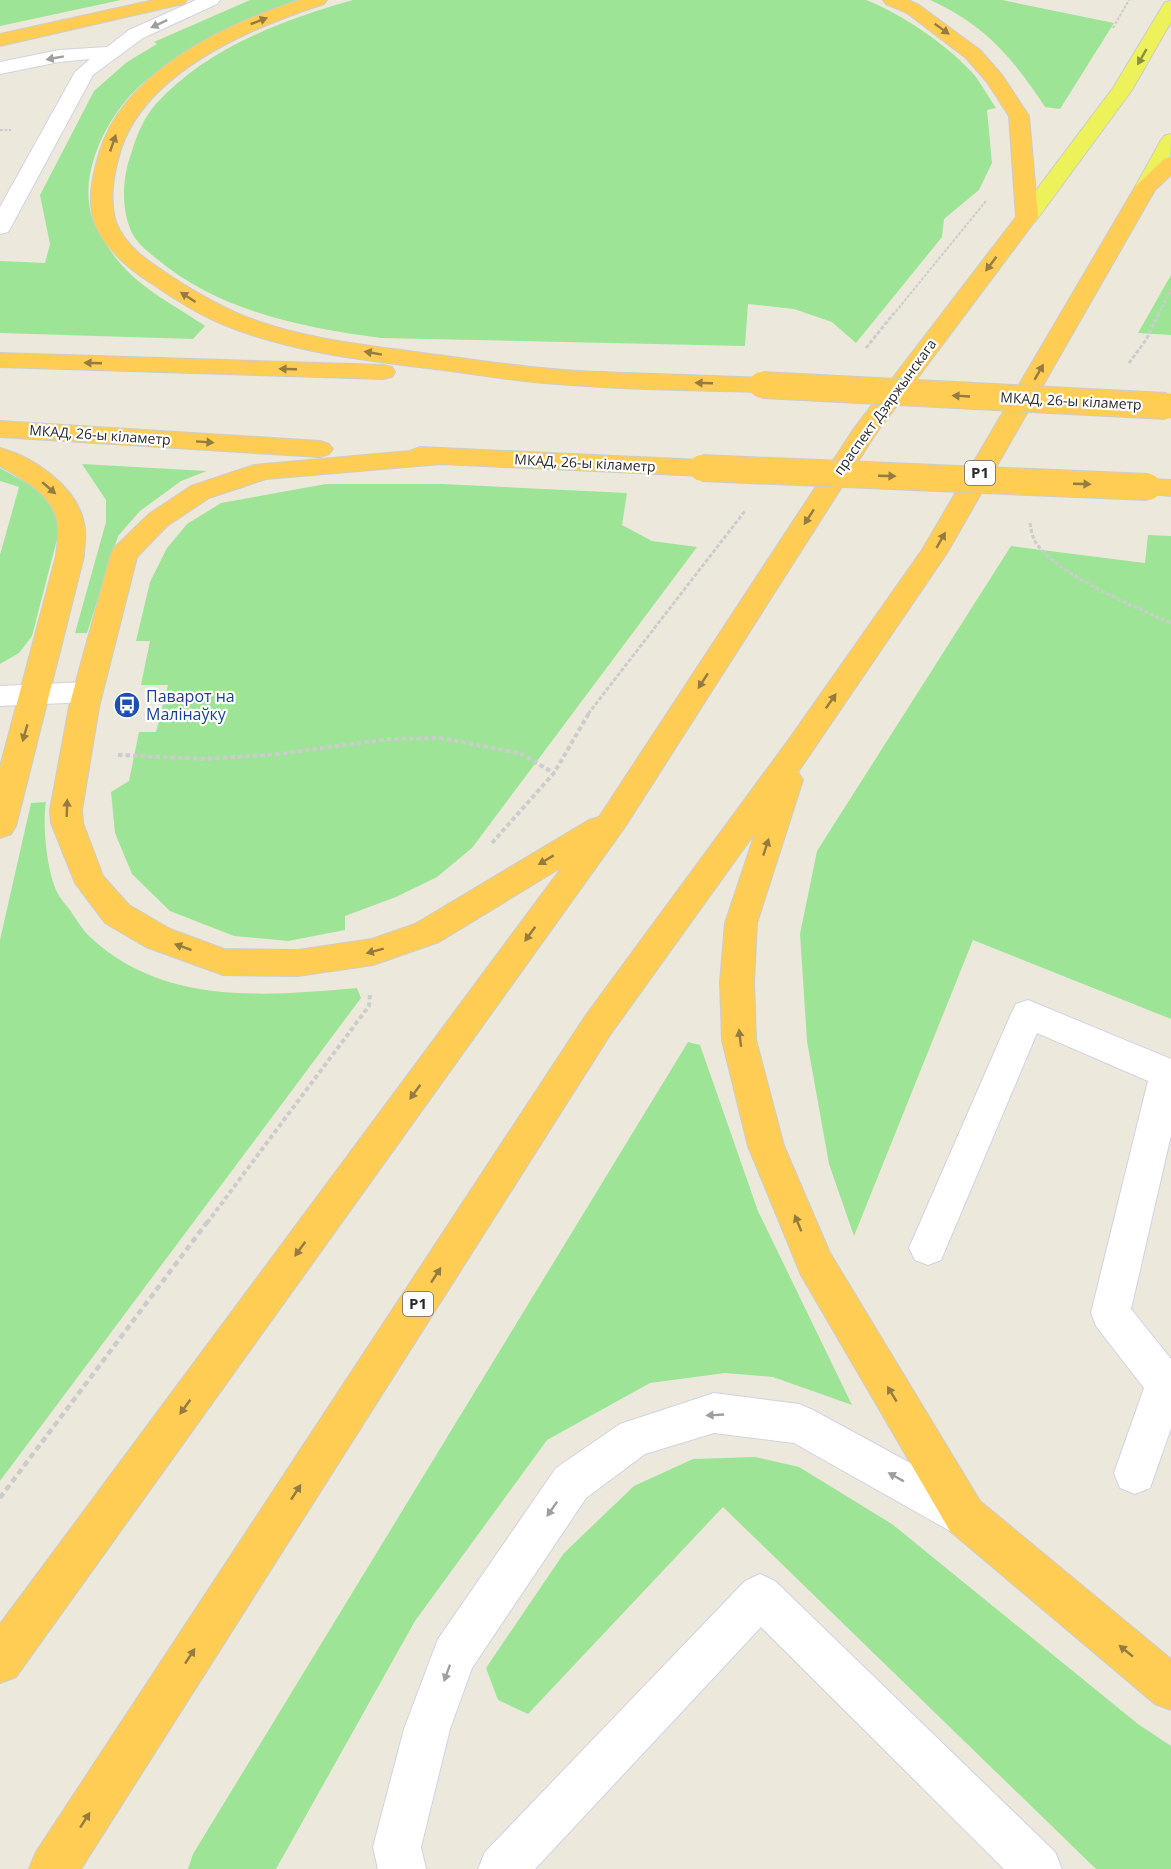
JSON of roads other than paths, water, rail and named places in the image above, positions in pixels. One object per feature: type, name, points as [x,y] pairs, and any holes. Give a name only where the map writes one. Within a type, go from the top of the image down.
[{"type":"highway","points":[[0,40],[178,0]]},
{"type":"highway","points":[[318,0],[238,30],[170,72],[135,104],[114,136],[104,170],[101,198],[109,230],[129,257],[199,305],[285,338],[392,357],[577,378]]},
{"type":"highway","points":[[892,0],[913,9],[973,54],[995,79],[1019,116],[1027,217]]},
{"type":"highway","points":[[1146,187],[1171,163]]},
{"type":"highway","name":"Р1","points":[[53,1869],[598,1025],[798,750],[934,553],[1146,187]]},
{"type":"highway","name":"праспект Дзяржынскага","points":[[0,1661],[614,819],[864,432],[1027,217]]},
{"type":"highway","name":"МКАД, 26-ы кіламетр","points":[[0,360],[577,378],[1169,406]]},
{"type":"highway","name":"МКАД, 26-ы кіламетр","points":[[0,429],[441,456],[1160,487]]},
{"type":"highway","points":[[0,456],[33,474],[59,497],[71,523],[70,556],[0,826]]},
{"type":"highway","points":[[441,456],[263,471],[200,492],[158,520],[124,554],[88,692],[70,777],[66,810],[67,823],[91,883],[117,914],[158,938],[223,962],[298,963],[372,952],[427,933],[614,819]]},
{"type":"highway","points":[[798,750],[741,923],[737,982],[739,1040],[766,1146],[815,1263],[965,1516],[1171,1688]]},
{"type":"main road","name":"праспект Дзяржынскага","points":[[1027,217],[1122,90],[1171,6]]},
{"type":"main road","name":"Р1","points":[[1146,187],[1171,140]]},
{"type":"street","points":[[0,227],[85,72],[136,34],[211,0]]},
{"type":"street","points":[[0,69],[59,56],[110,52]]},
{"type":"street","points":[[0,696],[88,692]]},
{"type":"street","points":[[928,1248],[1028,1014],[1169,1074],[1110,1313],[1166,1384],[1135,1473]]},
{"type":"street","points":[[402,1869],[397,1847],[427,1729],[454,1655],[571,1483],[634,1438],[714,1413],[799,1424],[965,1516]]},
{"type":"street","points":[[502,1869],[760,1596],[1038,1869]]},
{"type":"place","name":"Паварот на Малінаўку","points":[[127,705]]}]
